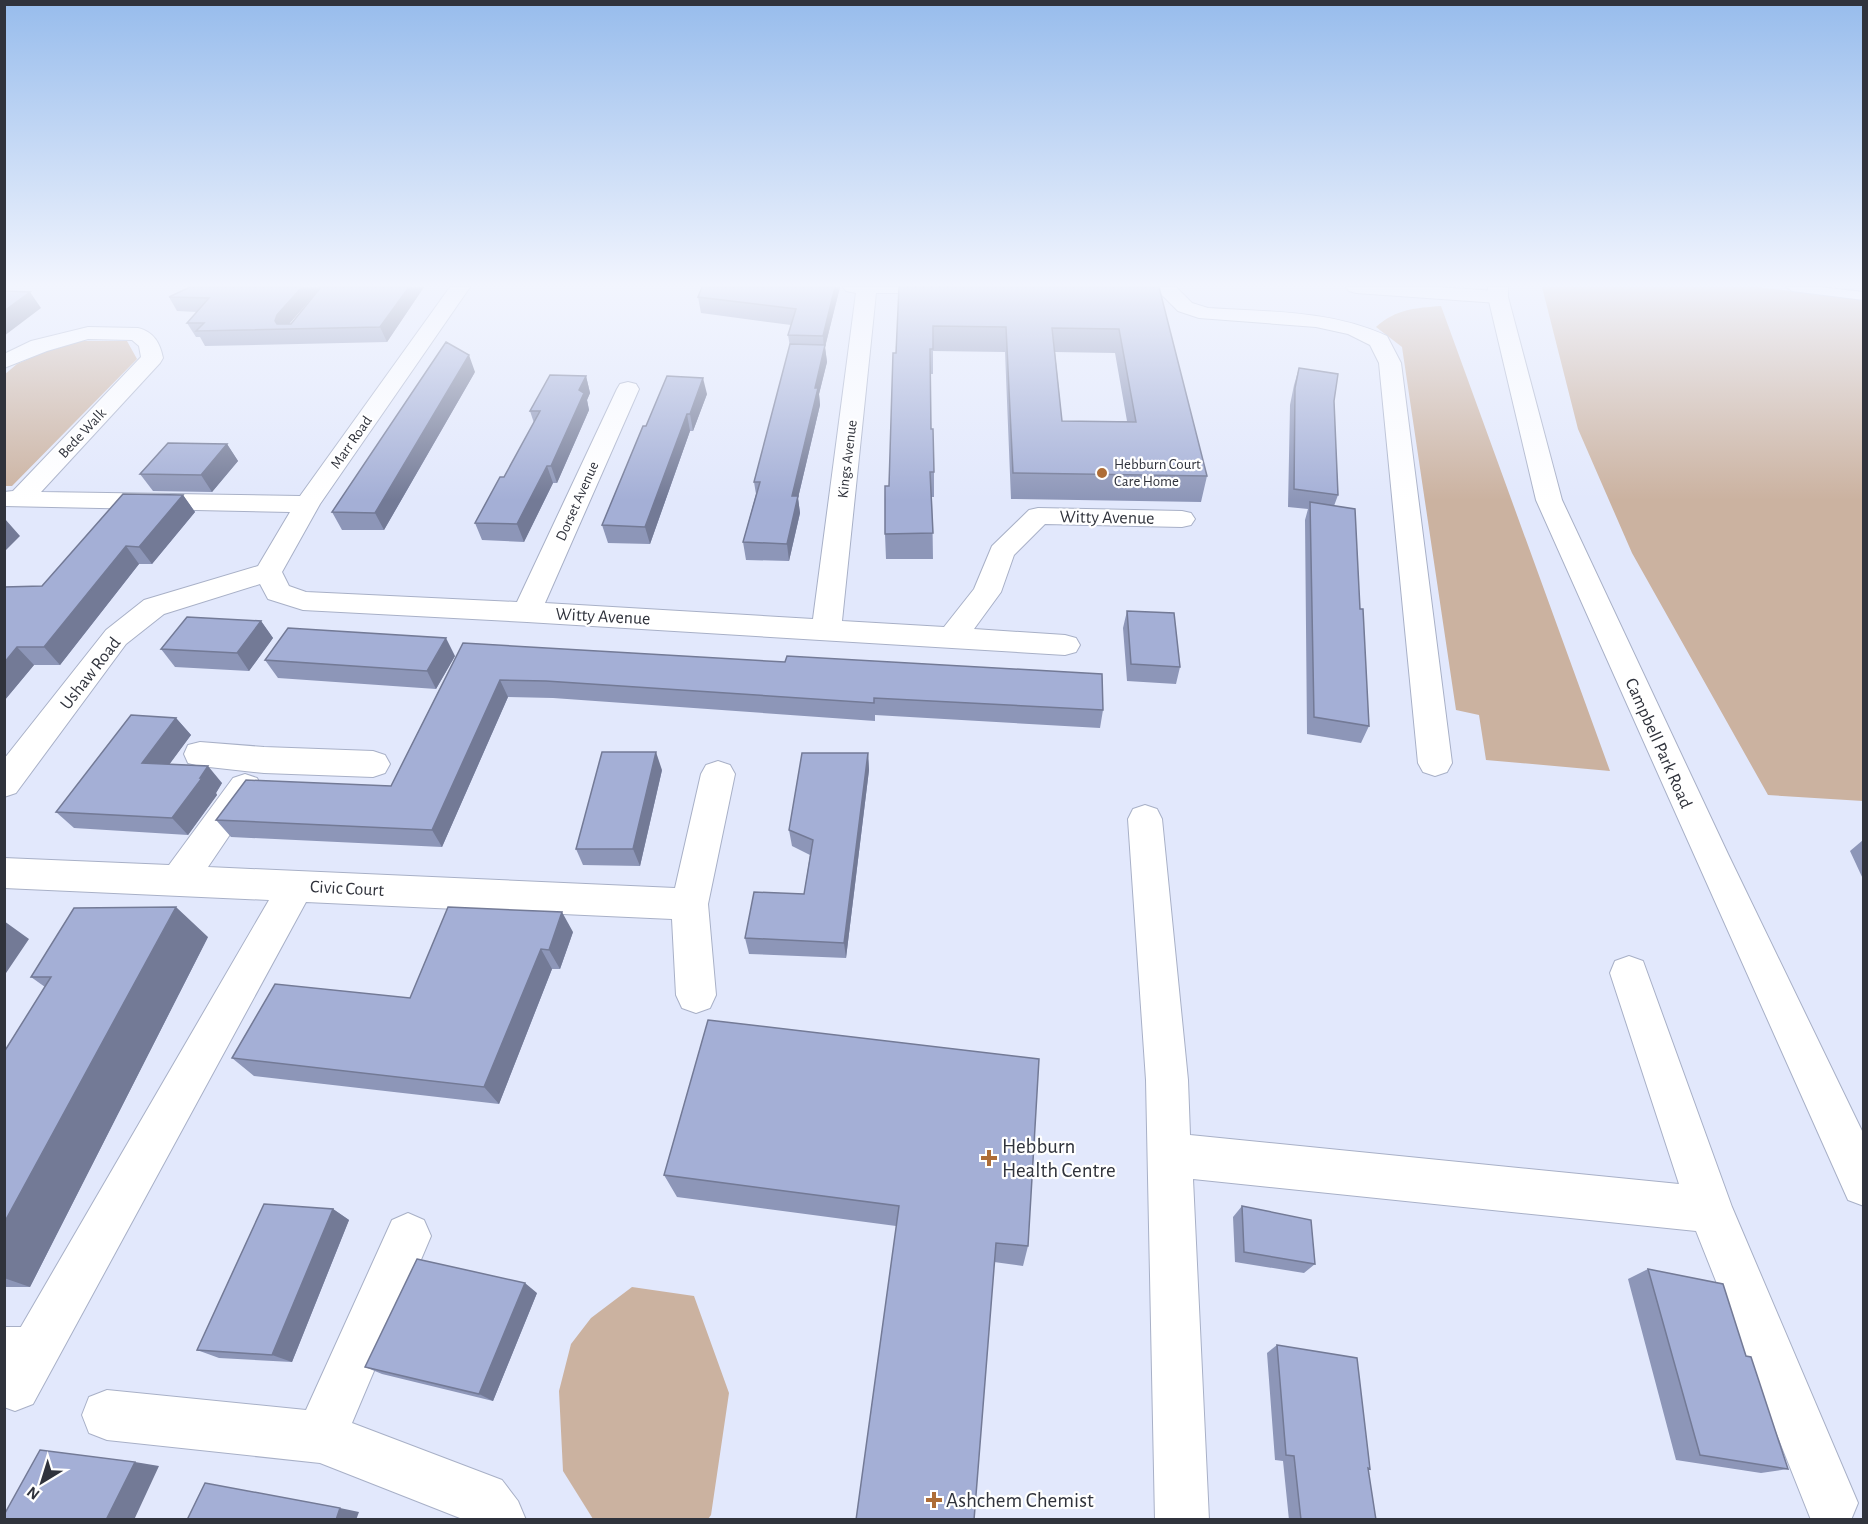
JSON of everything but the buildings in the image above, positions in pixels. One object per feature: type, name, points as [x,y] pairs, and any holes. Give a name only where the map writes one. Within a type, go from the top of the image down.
[{"type":"street","name":"Bede Walk","points":[[12,499],[152,358]]},
{"type":"street","name":"Marr Road","points":[[267,572],[308,504],[410,358]]},
{"type":"street","name":"Kings Avenue","points":[[826,629],[853,358]]},
{"type":"street","points":[[1388,358],[1390,363],[1435,763]]},
{"type":"street","name":"Campbell Park Road","points":[[1514,358],[1549,500],[1863,1184]]},
{"type":"street","name":"Dorset Avenue","points":[[527,612],[628,389]]},
{"type":"street","points":[[12,499],[308,504]]},
{"type":"street","name":"Witty Avenue","points":[[952,638],[987,592],[1002,552],[1038,516],[1182,519]]},
{"type":"street","name":"Witty Avenue","points":[[267,572],[278,592],[303,601],[826,629],[1065,645]]},
{"type":"street","name":"Ushaw Road","points":[[4,784],[116,637],[154,607],[267,572]]},
{"type":"street","points":[[200,754],[264,760],[373,764]]},
{"type":"street","points":[[178,881],[264,760]]},
{"type":"street","points":[[696,996],[690,904],[718,774]]},
{"type":"street","points":[[1145,819],[1167,1080],[1182,1520]]},
{"type":"street","name":"Civic Court","points":[[4,873],[690,904]]},
{"type":"street","points":[[15,1386],[22,1343],[296,886]]},
{"type":"street","points":[[1629,973],[1710,1210],[1831,1503]]},
{"type":"street","points":[[1170,1155],[1710,1210]]},
{"type":"street","points":[[320,1437],[408,1236]]},
{"type":"street","points":[[107,1415],[320,1437],[483,1499],[499,1520]]},
{"type":"shaded area","points":[[31,358],[137,359],[12,486],[5,486],[4,375],[17,364]]},
{"type":"shaded area","points":[[1404,358],[1460,358],[1610,771],[1486,760],[1479,715],[1456,710]]},
{"type":"shaded area","points":[[1560,358],[1863,358],[1863,801],[1768,795],[1632,553],[1578,429]]},
{"type":"shaded area","points":[[632,1287],[694,1296],[729,1393],[711,1515],[708,1519],[593,1519],[563,1471],[559,1391],[571,1344],[591,1318]]},
{"type":"place","name":"Hebburn Court Care Home","points":[[1102,473]]},
{"type":"place","name":"Hebburn Health Centre","points":[[989,1158]]},
{"type":"place","name":"Ashchem Chemist","points":[[934,1500]]}]
